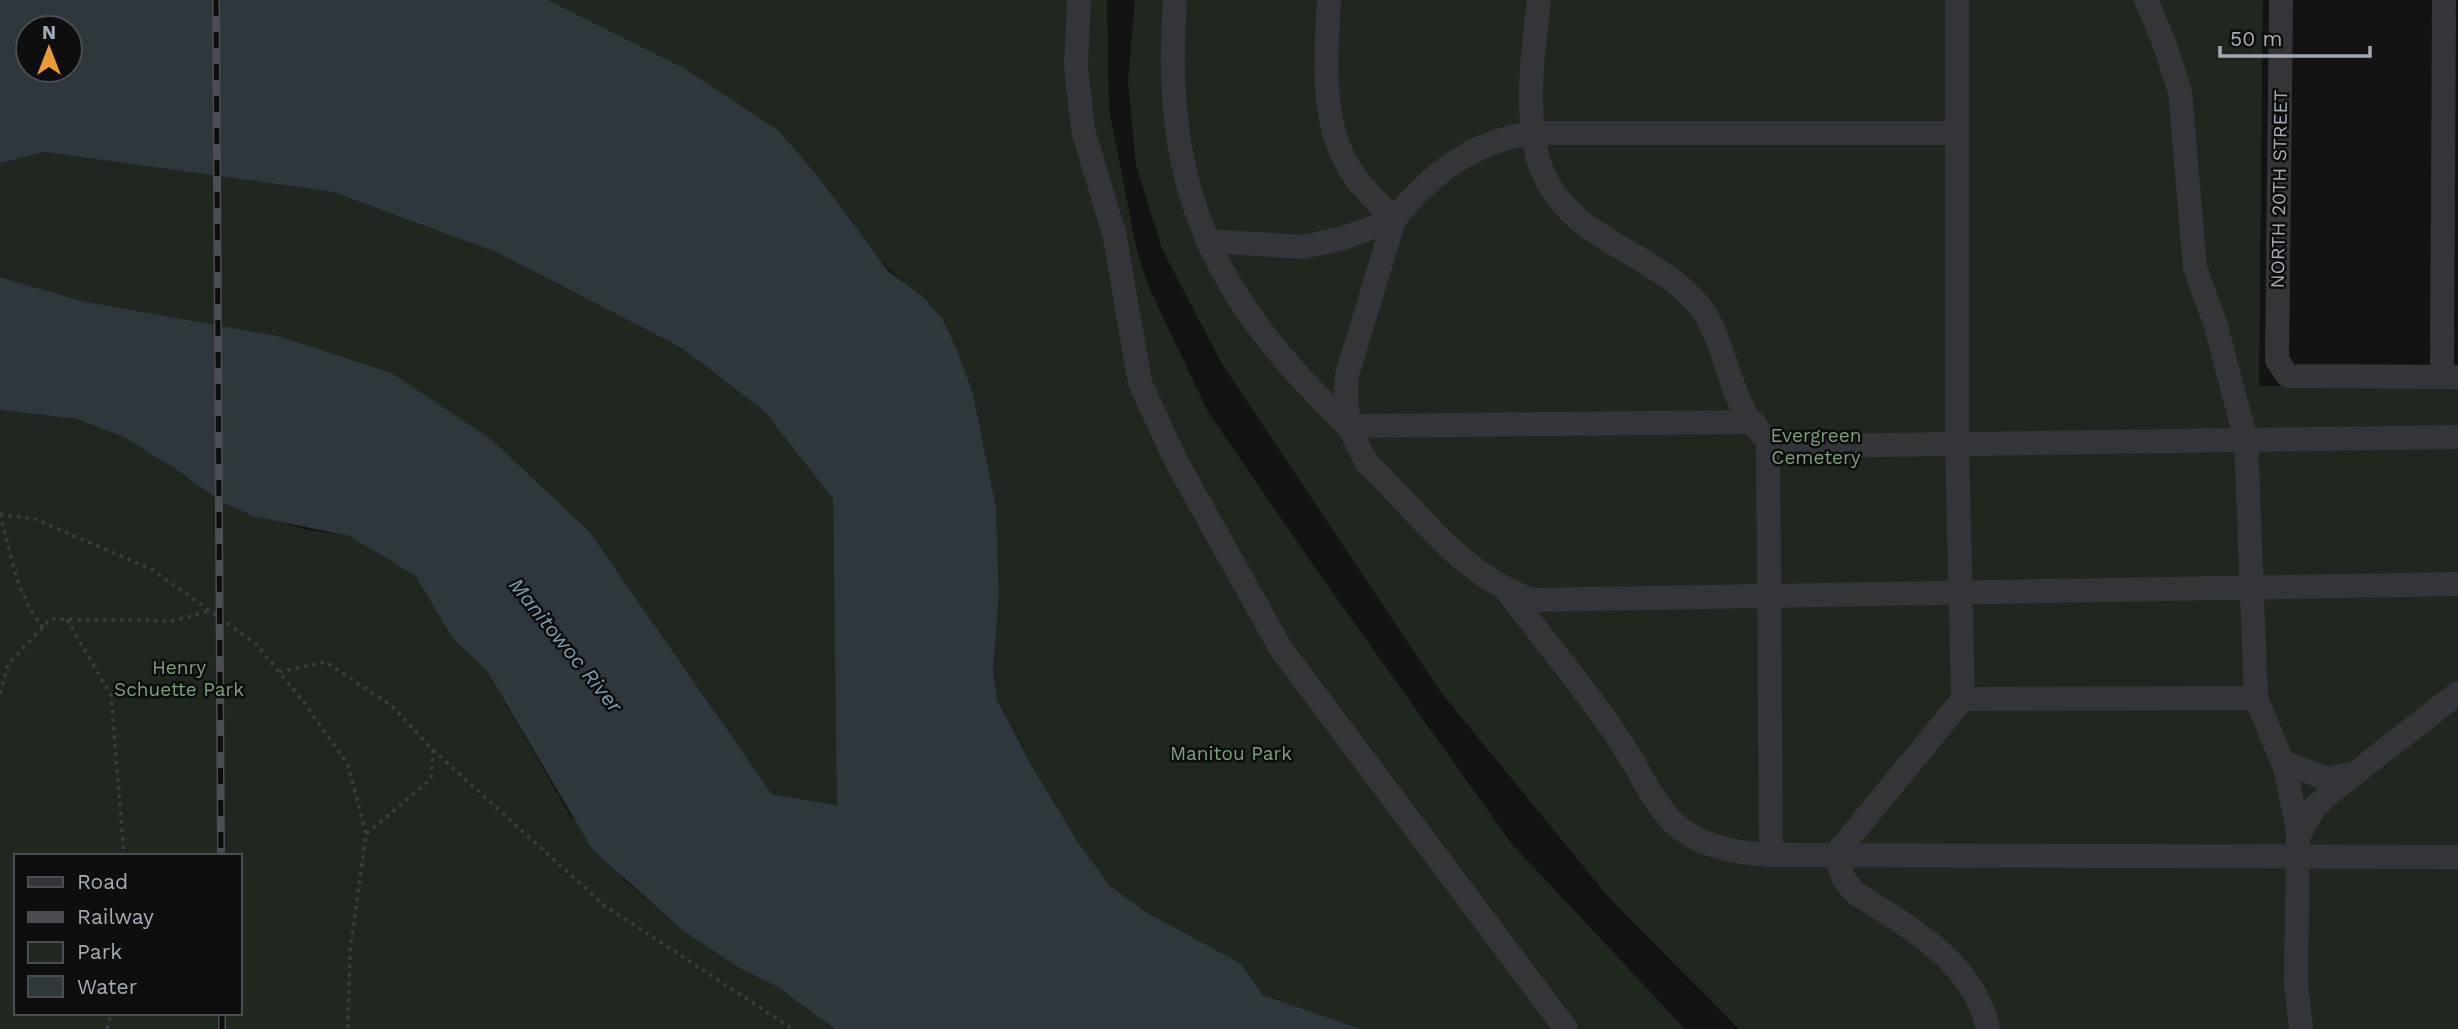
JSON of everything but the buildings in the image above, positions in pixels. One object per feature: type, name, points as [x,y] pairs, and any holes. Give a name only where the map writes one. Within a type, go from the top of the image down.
[{"type":"street","points":[[1079,0],[1076,67],[1083,130],[1115,237],[1140,383],[1176,461],[1281,649],[1566,1029]]},
{"type":"street","points":[[1175,0],[1172,88],[1184,174],[1207,241],[1233,290],[1296,375],[1348,426],[1367,463],[1470,568],[1507,591],[1532,600],[1562,601],[1961,590],[2458,584]]},
{"type":"street","points":[[1329,0],[1329,92],[1339,146],[1348,168],[1394,220]]},
{"type":"street","points":[[1539,0],[1532,75],[1534,133],[1540,164],[1550,184],[1576,220],[1674,282],[1698,304],[1761,430],[1768,596],[1771,855]]},
{"type":"street","points":[[1835,855],[1963,699],[1957,444],[1956,0]]},
{"type":"street","points":[[2146,0],[2180,92],[2194,268],[2215,323],[2246,440],[2256,698],[2283,762],[2294,806],[2298,847],[2296,982],[2301,1029]]},
{"type":"street","name":"NORTH 20TH STREET","points":[[2281,0],[2277,360],[2288,376],[2450,377]]},
{"type":"street","points":[[2444,0],[2450,377]]},
{"type":"street","points":[[1348,426],[1345,402],[1347,375],[1394,220],[1423,187],[1463,157],[1504,137],[1534,133],[1957,133]]},
{"type":"street","points":[[1207,241],[1304,247],[1340,239],[1394,220]]},
{"type":"street","points":[[1348,426],[1761,430],[1811,446],[2458,437]]},
{"type":"street","points":[[1507,591],[1617,735],[1656,799],[1673,821],[1694,837],[1722,849],[1771,855],[1835,855],[2298,847],[2458,857]]},
{"type":"street","points":[[2298,847],[2314,808],[2355,772],[2458,693]]},
{"type":"street","points":[[1963,699],[2256,698]]},
{"type":"street","points":[[2283,762],[2329,779],[2355,772]]},
{"type":"street","points":[[1835,855],[1843,879],[1854,892],[1951,960],[1978,1001],[1988,1029]]},
{"type":"path","points":[[43,627],[33,616],[16,573],[0,514],[35,519],[153,570],[256,644],[279,672],[348,765],[366,834],[350,952],[348,1029]]},
{"type":"path","points":[[0,693],[9,665],[50,619],[173,621],[209,611]]},
{"type":"path","points":[[68,620],[110,695],[124,854]]},
{"type":"path","points":[[279,672],[326,662],[392,706],[433,750],[605,906],[793,1029]]},
{"type":"path","points":[[366,834],[431,779],[433,750]]},
{"type":"green space","name":"Manitou Park","points":[[548,0],[1107,0],[1109,109],[1137,251],[1147,283],[1208,412],[1320,575],[1512,844],[1685,1029],[1361,1029],[1263,995],[1240,963],[1146,912],[1110,886],[1078,842],[1030,763],[997,700],[993,670],[999,594],[996,508],[904,283],[874,255],[817,175],[778,130],[684,68]]},
{"type":"green space","name":"Evergreen Cemetery","points":[[1135,0],[2263,0],[2259,386],[2458,386],[2458,1029],[1739,1029],[1611,900],[1440,691],[1222,364],[1162,249],[1136,165],[1128,82]]},
{"type":"green space","points":[[44,152],[333,192],[498,253],[682,348],[764,411],[833,499],[838,805],[772,794],[589,531],[491,439],[392,373],[278,336],[82,301],[0,277],[0,163]]},
{"type":"green space","name":"Henry Schuette Park","points":[[0,410],[77,419],[124,437],[218,500],[303,529],[349,536],[417,576],[452,638],[487,671],[570,815],[625,880],[682,930],[741,969],[776,986],[835,1029],[0,1029]]},
{"type":"water","name":"Manitowoc River","points":[[0,0],[548,0],[684,68],[778,130],[817,175],[888,271],[922,296],[943,320],[959,355],[973,394],[996,508],[999,594],[993,670],[997,700],[1030,763],[1078,842],[1110,886],[1146,912],[1240,963],[1263,995],[1361,1029],[835,1029],[776,986],[741,969],[682,930],[592,849],[487,671],[452,638],[416,576],[349,536],[253,516],[218,500],[124,437],[77,419],[0,410],[0,277],[82,301],[278,336],[392,373],[491,439],[589,531],[772,794],[837,805],[833,499],[764,411],[682,348],[498,253],[333,192],[44,152],[0,163]]},
{"type":"railway","points":[[216,0],[221,854]]},
{"type":"railway","points":[[222,1015],[222,1029]]}]
